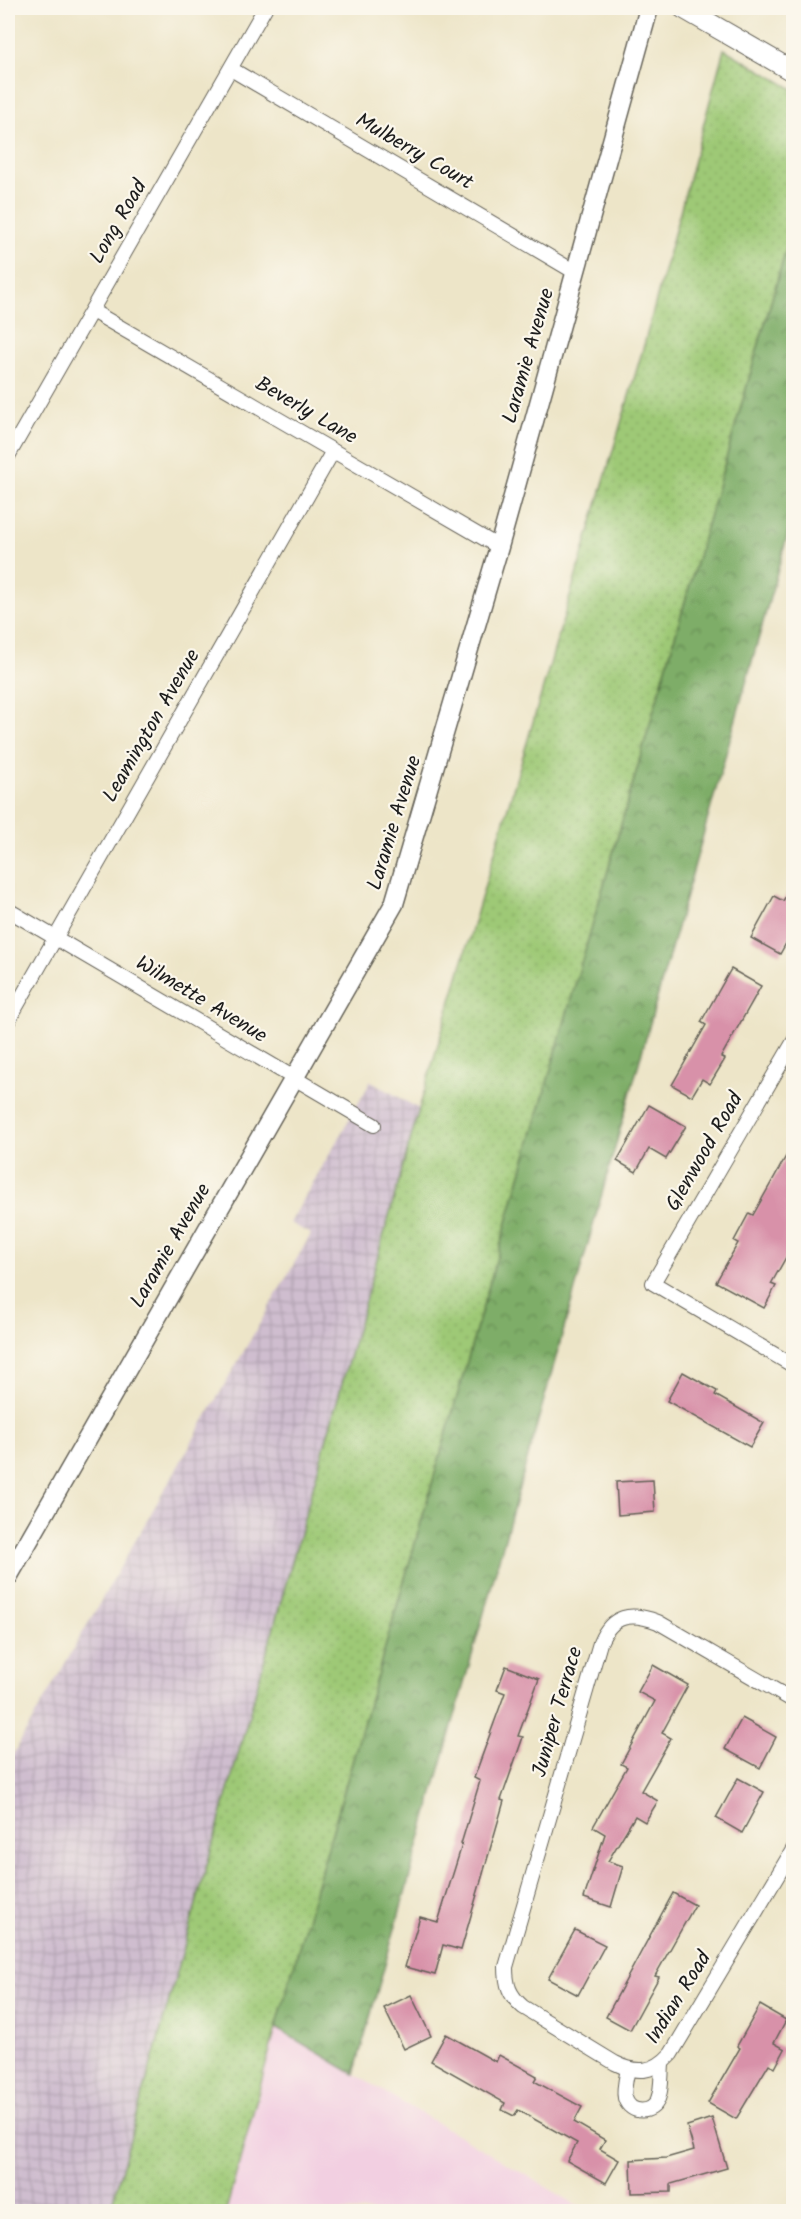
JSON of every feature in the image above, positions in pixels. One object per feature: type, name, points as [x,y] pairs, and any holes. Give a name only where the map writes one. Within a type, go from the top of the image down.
[{"type":"main road","points":[[683,8],[794,72]]},
{"type":"street","name":"Long Road","points":[[8,456],[266,8]]},
{"type":"street","name":"Laramie Avenue","points":[[8,1577],[394,904],[499,547],[649,8]]},
{"type":"street","name":"Mulberry Court","points":[[231,69],[575,272]]},
{"type":"street","name":"Beverly Lane","points":[[92,310],[499,547]]},
{"type":"street","name":"Leamington Avenue","points":[[8,1021],[333,451]]},
{"type":"street","name":"Wilmette Avenue","points":[[8,910],[374,1125]]},
{"type":"street","name":"Glenwood Road","points":[[792,1361],[653,1283],[794,1041]]},
{"type":"street","name":"Juniper Terrace","points":[[628,2069],[523,2007],[513,1999],[507,1988],[506,1967],[605,1632],[613,1623],[622,1618],[644,1617],[658,1622],[794,1701]]},
{"type":"street","name":"Indian Road","points":[[628,2069],[641,2070],[662,2065],[671,2054],[794,1848]]},
{"type":"street","points":[[628,2069],[625,2099],[628,2106],[639,2111],[652,2107],[658,2099],[662,2065]]},
{"type":"shaded area","points":[[371,1081],[419,1109],[110,2211],[8,2212],[8,1763],[311,1234],[290,1223]]},
{"type":"shaded area","points":[[276,2028],[587,2211],[226,2212]]},
{"type":"green space","points":[[724,49],[793,89],[793,220],[785,253],[276,2028],[226,2211],[110,2211],[419,1109],[644,345]]},
{"type":"green space","points":[[785,253],[794,258],[793,516],[354,2074],[276,2028]]},
{"type":"building","points":[[794,882],[794,929],[780,954],[751,938],[774,896],[783,901]]},
{"type":"building","points":[[731,969],[761,986],[721,1057],[725,1059],[710,1084],[702,1079],[692,1096],[672,1085],[706,1025],[701,1022]]},
{"type":"building","points":[[649,1105],[686,1126],[666,1159],[649,1149],[636,1172],[617,1161]]},
{"type":"building","points":[[794,1142],[794,1243],[771,1284],[776,1286],[764,1308],[716,1282],[738,1243],[734,1241],[749,1213],[753,1215]]},
{"type":"building","points":[[683,1372],[717,1391],[715,1395],[764,1423],[750,1447],[667,1401]]},
{"type":"building","points":[[653,1480],[655,1512],[618,1515],[616,1482]]},
{"type":"building","points":[[653,1665],[688,1685],[662,1733],[671,1738],[641,1791],[658,1801],[645,1822],[635,1816],[608,1861],[623,1866],[611,1907],[584,1898],[605,1834],[593,1827],[627,1767],[621,1764],[655,1701],[638,1692]]},
{"type":"building","points":[[506,1666],[539,1679],[518,1736],[523,1737],[501,1800],[504,1801],[461,1950],[443,1945],[435,1975],[405,1967],[420,1917],[438,1922],[480,1781],[474,1778],[505,1693],[497,1690]]},
{"type":"building","points":[[742,1718],[776,1737],[760,1768],[725,1749]]},
{"type":"building","points":[[738,1778],[764,1792],[742,1833],[716,1818]]},
{"type":"building","points":[[673,1893],[695,1905],[655,1976],[659,1977],[630,2030],[606,2017]]},
{"type":"building","points":[[575,1930],[605,1945],[578,1995],[548,1979]]},
{"type":"building","points":[[411,1995],[431,2036],[404,2049],[384,2008]]},
{"type":"building","points":[[760,2005],[786,2020],[774,2043],[785,2049],[775,2068],[769,2064],[736,2119],[708,2103],[740,2048],[737,2046]]},
{"type":"building","points":[[446,2034],[496,2062],[499,2055],[537,2076],[534,2081],[582,2107],[574,2122],[605,2140],[600,2149],[619,2160],[606,2183],[567,2161],[577,2143],[518,2110],[514,2116],[502,2110],[505,2103],[431,2061]]},
{"type":"building","points":[[712,2118],[727,2168],[671,2184],[671,2192],[632,2193],[631,2160],[666,2158],[694,2150],[687,2126]]}]
